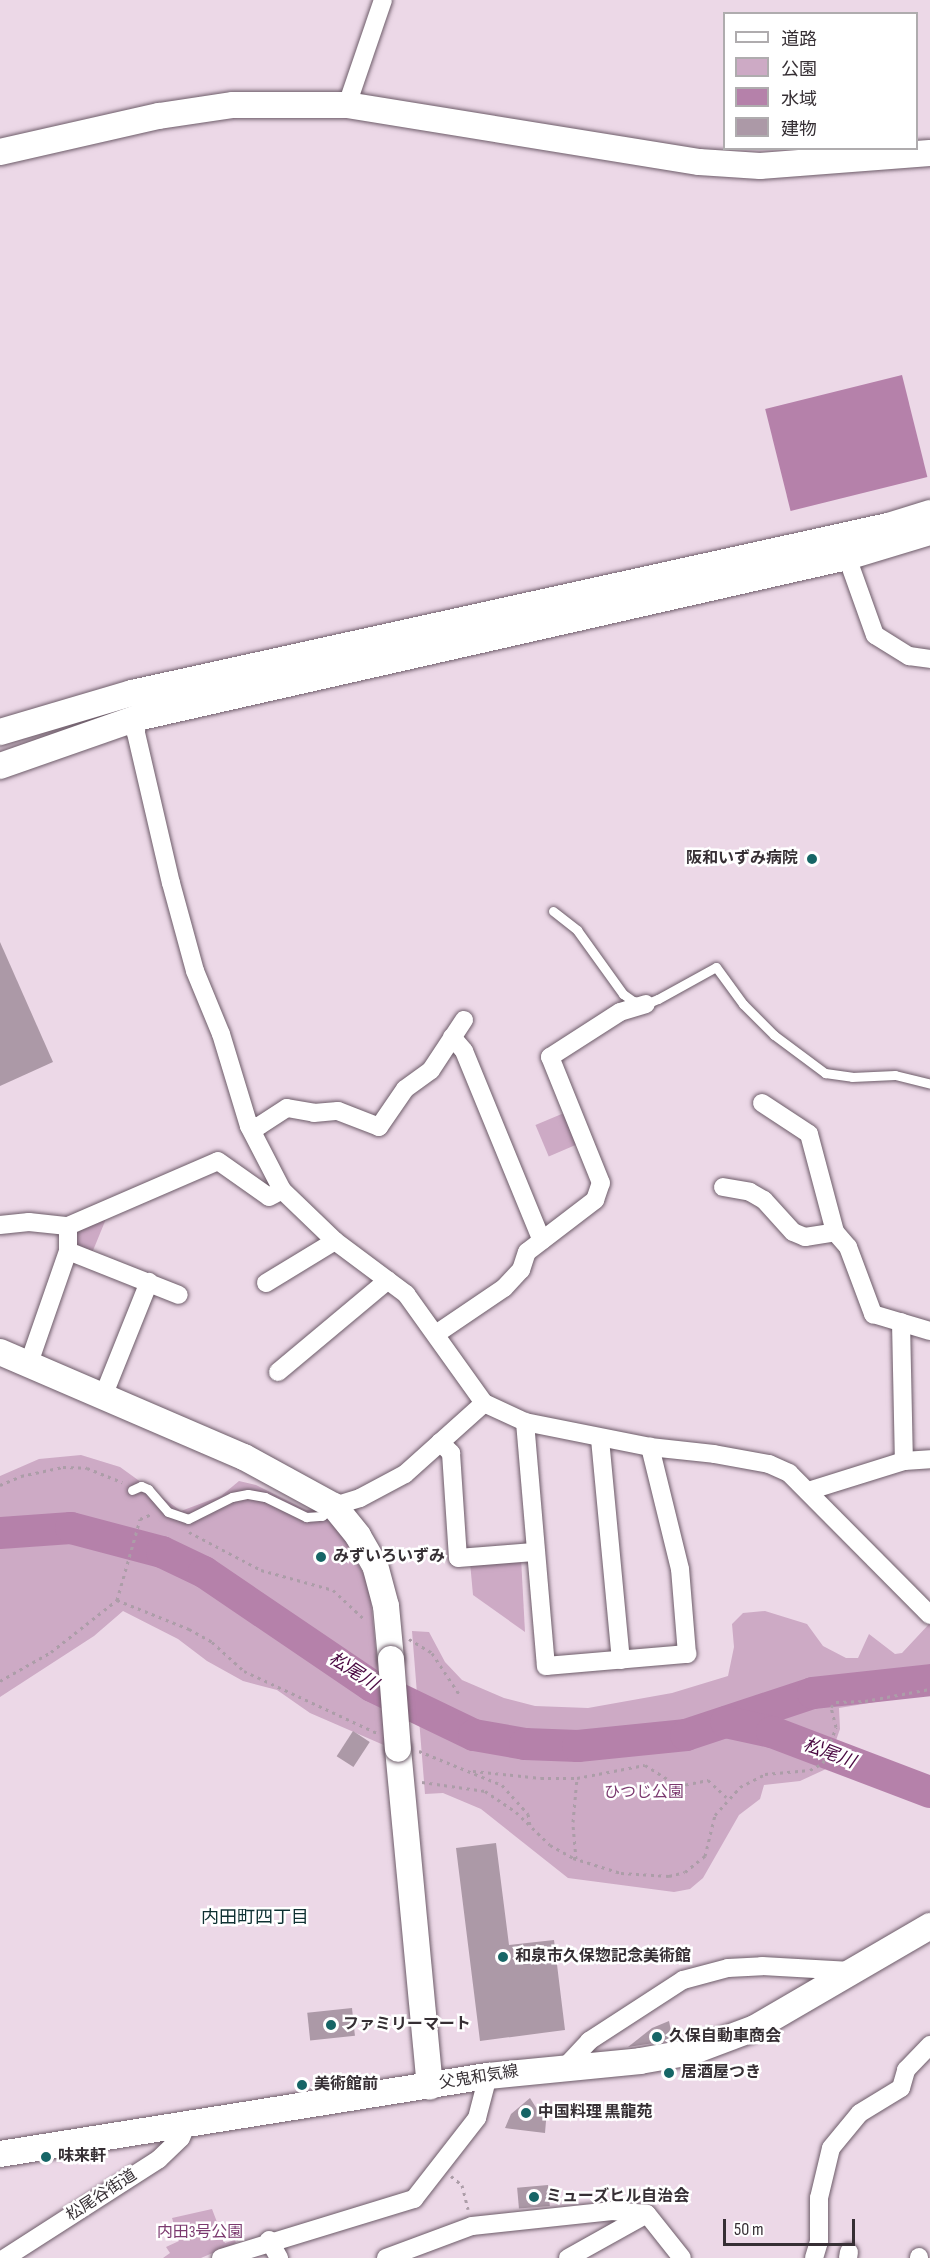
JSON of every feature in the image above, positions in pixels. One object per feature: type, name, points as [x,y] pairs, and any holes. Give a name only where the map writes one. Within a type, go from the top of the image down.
[{"type":"street","points":[[346,105],[383,0]]},
{"type":"street","points":[[0,152],[159,117],[233,105],[346,105],[699,162],[770,166],[930,153]]},
{"type":"street","points":[[0,732],[132,693],[888,526],[930,513]]},
{"type":"street","points":[[0,766],[136,718],[847,557],[930,532]]},
{"type":"street","points":[[847,557],[875,635],[909,656],[930,659]]},
{"type":"street","points":[[136,718],[136,733],[182,926],[249,1126],[282,1190],[335,1241],[406,1294],[484,1403],[525,1422],[600,1439],[769,1464],[789,1473],[930,1615]]},
{"type":"street","points":[[436,1335],[504,1288],[520,1270],[527,1252],[595,1200],[601,1183],[550,1057],[620,1012],[646,1004]]},
{"type":"street","points":[[249,1126],[259,1126],[288,1107],[314,1113],[341,1105],[386,1132],[405,1089],[431,1070],[464,1020]]},
{"type":"street","points":[[452,1037],[464,1051],[542,1241]]},
{"type":"street","points":[[762,1103],[809,1134],[835,1232],[848,1247],[873,1314],[930,1331]]},
{"type":"street","points":[[0,1225],[29,1222],[68,1226],[218,1161],[269,1197],[282,1190]]},
{"type":"street","points":[[723,1187],[750,1192],[764,1200],[793,1232],[805,1237],[835,1232]]},
{"type":"street","points":[[29,1362],[68,1251],[68,1226]]},
{"type":"street","points":[[266,1283],[335,1241]]},
{"type":"street","points":[[68,1251],[179,1295]]},
{"type":"street","points":[[281,1361],[340,1331],[388,1280]]},
{"type":"street","points":[[104,1394],[149,1282]]},
{"type":"street","points":[[901,1323],[904,1461]]},
{"type":"street","points":[[0,1352],[104,1394],[244,1457],[334,1506],[358,1536],[375,1566],[386,1606],[400,1779],[430,2086]]},
{"type":"street","points":[[334,1506],[385,1486],[484,1403]]},
{"type":"street","points":[[525,1422],[534,1552],[546,1666],[687,1654],[680,1569],[650,1447]]},
{"type":"street","points":[[600,1439],[621,1660]]},
{"type":"street","points":[[440,1442],[451,1453],[458,1558],[534,1552]]},
{"type":"street","points":[[808,1491],[904,1461],[930,1459]]},
{"type":"street","name":"父鬼和気線","points":[[0,2154],[488,2076],[567,2066],[640,2061],[721,2043],[755,2028],[930,1926]]},
{"type":"street","points":[[567,2066],[589,2041],[683,1980],[728,1968],[762,1966],[851,1971]]},
{"type":"street","points":[[814,2258],[819,2242],[819,2198],[831,2148],[860,2113],[901,2088],[906,2070],[930,2045]]},
{"type":"street","points":[[221,2258],[269,2240],[398,2207],[414,2199],[441,2168],[477,2118],[488,2076]]},
{"type":"street","name":"松尾谷街道","points":[[5,2258],[159,2159],[181,2138],[187,2123]]},
{"type":"street","points":[[386,2258],[472,2226],[612,2211],[647,2214],[682,2258]]},
{"type":"street","points":[[568,2258],[647,2214]]},
{"type":"street","points":[[269,2240],[279,2258]]},
{"type":"lane","points":[[553,911],[577,930],[623,994],[633,1001],[646,1004],[716,967],[743,1004],[774,1035],[825,1073],[894,1075],[930,1084]]},
{"type":"lane","points":[[132,1490],[141,1486],[148,1490],[168,1512],[188,1519],[248,1494],[265,1497],[306,1517],[322,1516],[334,1506]]},
{"type":"path","points":[[0,1485],[43,1470],[75,1467],[103,1473],[132,1490],[153,1513],[159,1516]]},
{"type":"path","points":[[0,1681],[51,1652],[117,1600],[126,1577],[140,1519],[153,1513]]},
{"type":"path","points":[[179,1527],[261,1570],[333,1590],[364,1619]]},
{"type":"path","points":[[117,1600],[189,1629],[212,1642],[244,1671],[397,1744],[502,1785],[528,1814],[531,1827]]},
{"type":"path","points":[[409,1639],[432,1653],[459,1694]]},
{"type":"path","points":[[400,1779],[486,1791],[531,1827],[549,1845],[576,1859],[621,1874],[651,1877],[685,1872],[705,1856],[715,1815],[726,1797],[765,1774],[778,1770],[810,1770],[823,1763],[836,1727],[831,1707],[836,1702],[865,1701],[930,1689]]},
{"type":"path","points":[[467,1770],[541,1778],[577,1778],[645,1765],[678,1786],[708,1780],[726,1797]]},
{"type":"path","points":[[576,1859],[573,1822],[577,1778]]},
{"type":"path","points":[[441,2168],[462,2185],[472,2226]]},
{"type":"green space","points":[[564,1113],[577,1144],[549,1156],[535,1125]]},
{"type":"green space","points":[[108,1214],[92,1253],[74,1245],[78,1227]]},
{"type":"green space","points":[[81,1455],[120,1467],[181,1511],[221,1496],[239,1481],[256,1485],[306,1510],[324,1509],[334,1520],[369,1584],[386,1746],[310,1713],[277,1690],[243,1681],[207,1661],[178,1639],[123,1611],[94,1636],[0,1697],[0,1476],[39,1459]]},
{"type":"green space","points":[[521,1558],[525,1632],[473,1595],[470,1562]]},
{"type":"green space","name":"ひつじ公園","points":[[765,1611],[807,1624],[823,1646],[846,1658],[858,1658],[869,1634],[895,1654],[902,1653],[930,1623],[930,1693],[839,1708],[840,1729],[826,1769],[800,1781],[764,1785],[760,1799],[739,1815],[703,1878],[690,1889],[674,1892],[568,1878],[481,1809],[443,1793],[425,1794],[412,1631],[429,1632],[445,1662],[462,1680],[504,1698],[535,1706],[588,1708],[672,1693],[728,1676],[734,1647],[732,1624],[743,1613]]},
{"type":"green space","name":"内田3号公園","points":[[212,2209],[225,2243],[235,2240],[236,2243],[201,2258],[163,2258],[170,2253],[166,2247],[179,2241],[172,2218]]},
{"type":"water","points":[[902,375],[927,477],[791,511],[765,409]]},
{"type":"building","points":[[0,942],[53,1062],[0,1086]]},
{"type":"building","points":[[353,1731],[370,1742],[353,1767],[337,1756]]},
{"type":"building","points":[[496,1843],[509,1945],[554,1940],[565,2030],[480,2041],[456,1848]]},
{"type":"building","name":"ファミリーマート","points":[[352,2008],[355,2036],[310,2041],[307,2013]]},
{"type":"building","name":"久保自動車商会","points":[[669,2021],[673,2040],[628,2047],[652,2028]]},
{"type":"building","name":"中国料理 黒龍苑","points":[[530,2098],[540,2114],[547,2109],[545,2133],[505,2128],[511,2114]]},
{"type":"building","name":"ミューズヒル自治会","points":[[548,2185],[550,2206],[519,2209],[517,2188]]},
{"type":"waterway","name":"松尾川","points":[[0,1533],[71,1528],[162,1552],[204,1572],[372,1686],[474,1735],[525,1744],[578,1746],[686,1735],[813,1693],[930,1680]]},
{"type":"waterway","name":"松尾川","points":[[726,1722],[772,1732],[930,1792]]},
{"type":"place","name":"阪和いずみ病院","points":[[812,859]]},
{"type":"place","name":"みずいろいずみ","points":[[321,1557]]},
{"type":"place","name":"和泉市久保惣記念美術館","points":[[503,1957]]},
{"type":"place","name":"ファミリーマート","points":[[331,2025]]},
{"type":"place","name":"久保自動車商会","points":[[657,2037]]},
{"type":"place","name":"居酒屋つき","points":[[669,2073]]},
{"type":"place","name":"美術館前","points":[[302,2085]]},
{"type":"place","name":"中国料理 黒龍苑","points":[[526,2113]]},
{"type":"place","name":"味来軒","points":[[46,2157]]},
{"type":"place","name":"ミューズヒル自治会","points":[[534,2197]]},
{"type":"district","name":"内田町四丁目","points":[[255,1918]]}]
